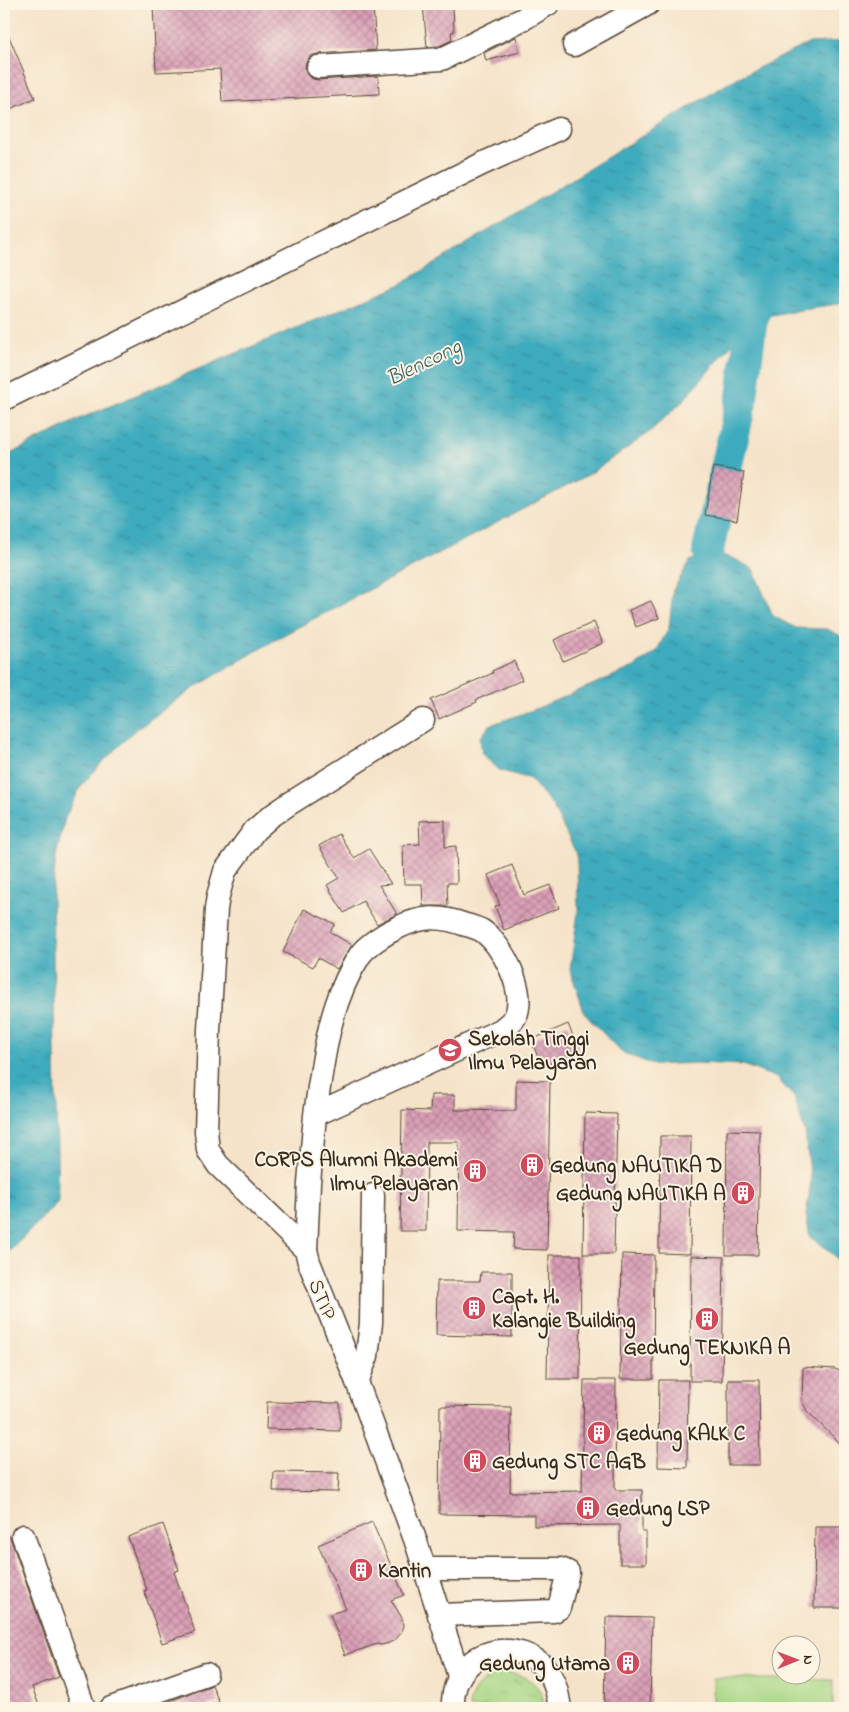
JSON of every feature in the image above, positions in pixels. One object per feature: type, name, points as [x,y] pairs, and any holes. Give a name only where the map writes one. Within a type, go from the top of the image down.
[{"type":"lane","points":[[318,67],[442,60],[523,19],[548,4]]},
{"type":"lane","points":[[574,45],[648,4]]},
{"type":"lane","points":[[4,399],[484,163],[560,129]]},
{"type":"lane","points":[[306,1250],[218,1165],[208,1150],[206,1131],[209,1030],[218,896],[225,871],[255,830],[288,804],[423,720]]},
{"type":"lane","name":"STIP","points":[[316,1115],[502,1030],[509,1024],[516,1016],[516,985],[508,962],[495,942],[480,930],[453,920],[436,917],[412,920],[386,933],[361,953],[344,987],[330,1025],[316,1115],[309,1183],[306,1250],[309,1262],[357,1382],[416,1542],[459,1676]]},
{"type":"lane","points":[[357,1382],[366,1356],[371,1323],[373,1195]]},
{"type":"lane","points":[[23,1536],[84,1708]]},
{"type":"lane","points":[[425,1569],[561,1569],[568,1572],[559,1608],[554,1612],[439,1615]]},
{"type":"lane","points":[[453,1708],[452,1696],[459,1676],[473,1660],[492,1651],[513,1650],[532,1657],[548,1671],[557,1690],[560,1708]]},
{"type":"lane","points":[[111,1708],[206,1674]]},
{"type":"green space","points":[[500,1672],[516,1674],[536,1685],[543,1699],[544,1708],[469,1708],[475,1690],[489,1678]]},
{"type":"green space","points":[[713,1678],[772,1679],[772,1684],[822,1684],[822,1680],[833,1680],[833,1708],[713,1708]]},
{"type":"water","name":"Blencong","points":[[845,41],[845,303],[762,317],[739,336],[682,402],[646,435],[588,475],[287,633],[194,688],[134,731],[81,786],[65,818],[56,856],[52,897],[58,1202],[4,1257],[4,457],[79,419],[401,284],[735,79],[810,43]]},
{"type":"water","points":[[708,551],[735,559],[753,569],[773,616],[796,628],[827,629],[845,638],[845,1274],[835,1257],[810,1237],[806,1215],[811,1181],[805,1132],[794,1097],[777,1078],[743,1065],[697,1063],[654,1065],[621,1052],[585,1014],[570,970],[578,912],[577,855],[552,805],[530,779],[499,770],[482,754],[480,738],[490,725],[533,710],[634,667],[656,652],[669,628],[673,590],[690,561]]},
{"type":"building","points":[[153,4],[373,4],[376,50],[317,54],[310,56],[305,67],[307,75],[318,80],[378,76],[379,94],[222,102],[220,69],[156,72]]},
{"type":"building","points":[[423,4],[453,4],[454,32],[451,32],[452,40],[439,46],[427,47]]},
{"type":"building","points":[[4,25],[35,98],[4,112]]},
{"type":"building","points":[[516,37],[520,52],[486,61],[484,53]]},
{"type":"building","points":[[713,467],[744,472],[737,520],[705,515]]},
{"type":"building","points":[[651,601],[659,618],[636,627],[629,610]]},
{"type":"building","points":[[594,622],[603,643],[563,661],[554,640]]},
{"type":"building","points":[[514,661],[522,680],[439,719],[431,700],[493,673],[492,671]]},
{"type":"building","points":[[445,820],[445,847],[456,846],[457,883],[447,883],[448,906],[423,906],[422,884],[404,884],[403,845],[420,844],[419,821]]},
{"type":"building","points":[[339,834],[354,858],[369,849],[391,884],[379,885],[397,914],[377,924],[363,901],[344,913],[327,885],[339,878],[319,846]]},
{"type":"building","points":[[512,865],[524,895],[550,885],[559,908],[504,930],[495,906],[500,905],[488,875]]},
{"type":"building","points":[[304,909],[335,924],[330,932],[352,945],[337,969],[318,958],[313,967],[283,952]]},
{"type":"building","points":[[568,1024],[579,1051],[542,1067],[531,1040]]},
{"type":"building","points":[[516,1080],[550,1081],[547,1250],[513,1249],[514,1232],[458,1231],[459,1142],[427,1142],[426,1231],[400,1231],[402,1110],[430,1111],[431,1095],[455,1095],[455,1110],[516,1111]]},
{"type":"building","points":[[585,1113],[617,1114],[614,1254],[583,1254]]},
{"type":"building","name":"Gedung NAUTIKA A","points":[[727,1130],[760,1131],[758,1255],[726,1255]]},
{"type":"building","points":[[660,1136],[691,1136],[690,1254],[659,1253]]},
{"type":"building","points":[[622,1254],[654,1255],[653,1379],[620,1379]]},
{"type":"building","points":[[549,1255],[581,1255],[580,1379],[547,1379]]},
{"type":"building","name":"Gedung TEKNIKA A","points":[[691,1256],[724,1257],[722,1381],[690,1381]]},
{"type":"building","name":"Capt. H. Kalangie Building","points":[[481,1272],[512,1272],[512,1337],[436,1335],[437,1281],[480,1281]]},
{"type":"building","points":[[803,1367],[835,1369],[845,1373],[845,1448],[807,1411],[802,1401]]},
{"type":"building","points":[[584,1380],[616,1380],[615,1490],[642,1490],[642,1532],[646,1532],[646,1564],[620,1564],[620,1525],[534,1526],[534,1515],[439,1514],[440,1406],[511,1407],[510,1492],[582,1491]]},
{"type":"building","points":[[659,1380],[688,1380],[687,1468],[658,1467]]},
{"type":"building","points":[[728,1380],[759,1380],[760,1465],[728,1465]]},
{"type":"building","points":[[267,1402],[340,1403],[340,1431],[266,1429]]},
{"type":"building","points":[[274,1472],[339,1473],[338,1492],[273,1491]]},
{"type":"building","name":"Kantin","points":[[372,1522],[404,1595],[391,1600],[402,1618],[403,1625],[401,1633],[389,1643],[377,1644],[345,1655],[330,1614],[346,1609],[318,1545]]},
{"type":"building","points":[[163,1524],[179,1570],[174,1572],[195,1632],[162,1643],[144,1591],[147,1590],[128,1537]]},
{"type":"building","points":[[815,1527],[845,1527],[845,1608],[814,1608]]},
{"type":"building","points":[[10,1537],[59,1677],[32,1687],[40,1708],[4,1708],[4,1539]]},
{"type":"building","name":"Gedung Utama","points":[[606,1617],[652,1618],[650,1708],[604,1708]]},
{"type":"building","points":[[212,1685],[219,1702],[201,1708],[152,1708]]},
{"type":"waterway","points":[[708,550],[742,397],[751,325],[762,283]]},
{"type":"place","name":"Sekolah Tinggi Ilmu Pelayaran","points":[[450,1050]]},
{"type":"place","name":"Gedung NAUTIKA D","points":[[532,1165]]},
{"type":"place","name":"CORPS Alumni Akademi Ilmu Pelayaran","points":[[475,1171]]},
{"type":"place","name":"Gedung NAUTIKA A","points":[[743,1193]]},
{"type":"place","name":"Capt. H. Kalangie Building","points":[[474,1308]]},
{"type":"place","name":"Gedung TEKNIKA A","points":[[707,1319]]},
{"type":"place","name":"Gedung KALK C","points":[[599,1433]]},
{"type":"place","name":"Gedung STC AGB","points":[[475,1461]]},
{"type":"place","name":"Gedung LSP","points":[[588,1508]]},
{"type":"place","name":"Kantin","points":[[361,1570]]},
{"type":"place","name":"Gedung Utama","points":[[628,1663]]}]
